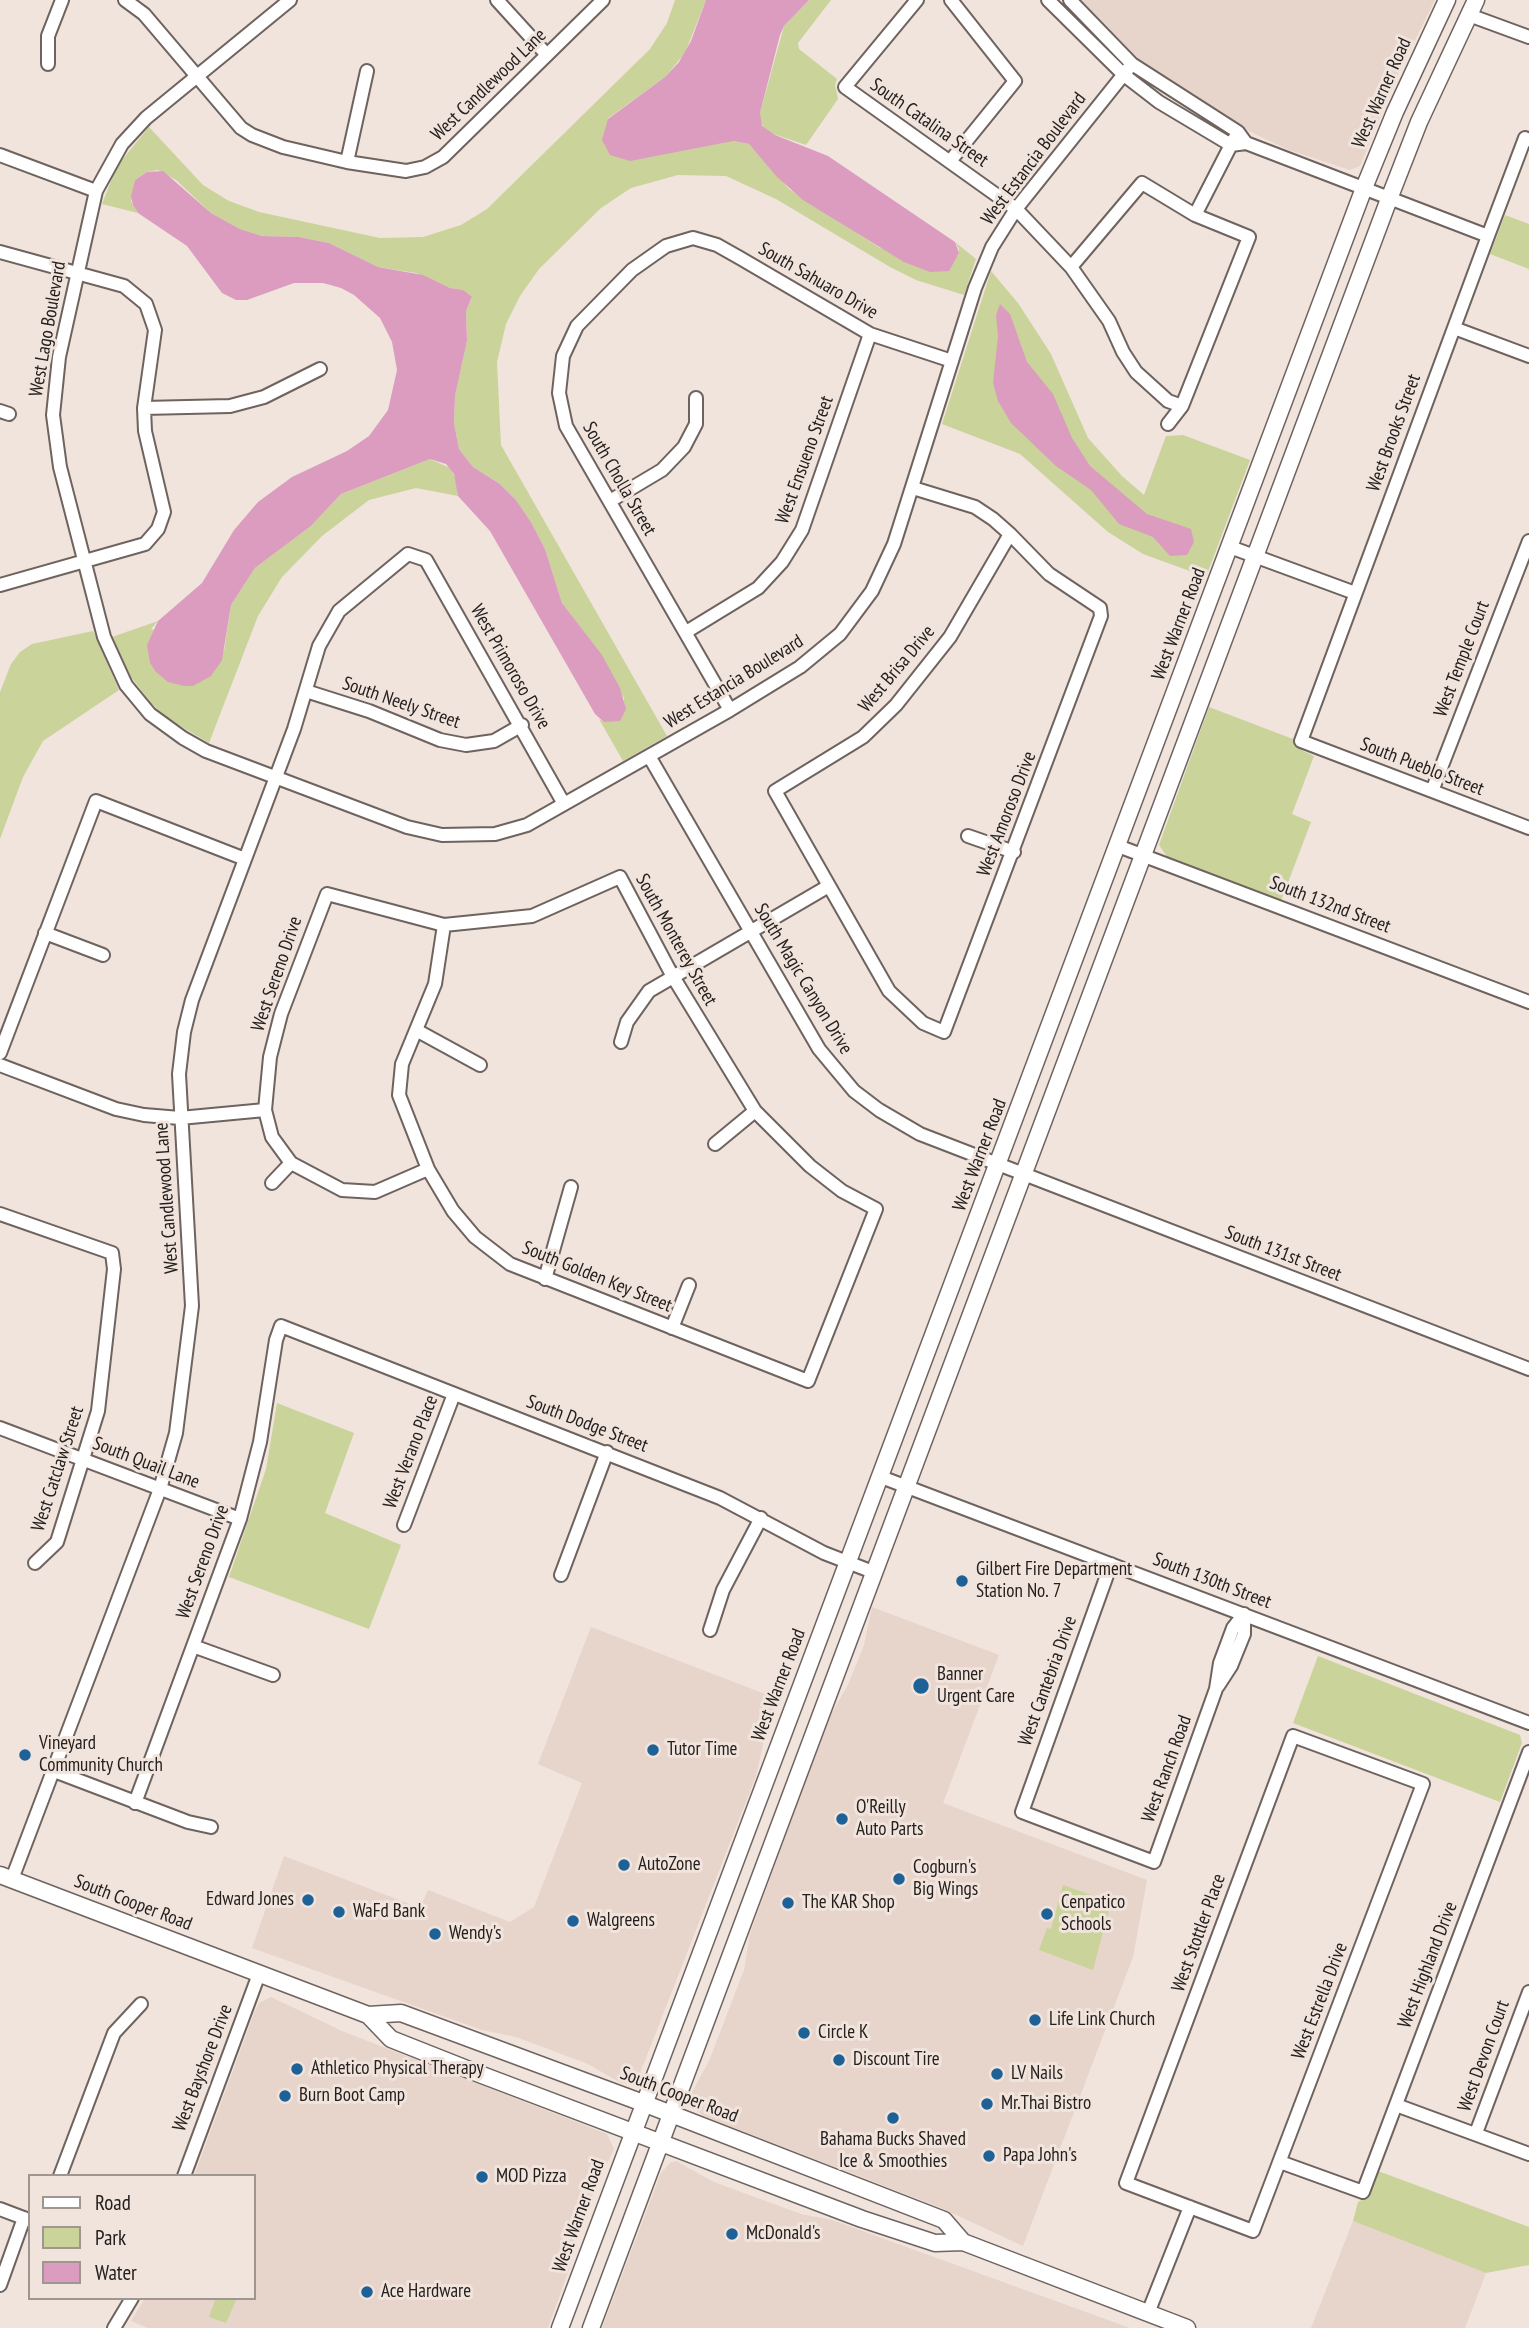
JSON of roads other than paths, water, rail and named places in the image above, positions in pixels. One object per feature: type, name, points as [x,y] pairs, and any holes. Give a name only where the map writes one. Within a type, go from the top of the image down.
[{"type":"main road","name":"West Warner Road","points":[[560,2328],[1364,188],[1447,0]]},
{"type":"main road","points":[[591,2328],[1389,199],[1419,122],[1473,7]]},
{"type":"main road","points":[[773,1762],[800,1767]]},
{"type":"main road","name":"South Cooper Road","points":[[6,1877],[368,2015],[401,2013],[643,2103],[944,2220],[963,2242]]},
{"type":"main road","name":"South Cooper Road","points":[[368,2015],[391,2039],[633,2132],[934,2244],[963,2242],[1187,2328]]},
{"type":"street","points":[[48,64],[48,36],[62,0]]},
{"type":"street","points":[[125,0],[144,14],[241,128],[283,147],[347,162],[367,71]]},
{"type":"street","name":"West Lago Boulevard","points":[[276,778],[183,738],[165,727],[127,685],[104,638],[60,467],[53,415],[59,357],[75,272],[96,191],[111,160],[130,135],[197,75],[289,0]]},
{"type":"street","points":[[496,0],[547,55]]},
{"type":"street","name":"West Candlewood Lane","points":[[347,162],[387,170],[425,167],[443,157],[603,0]]},
{"type":"street","name":"South Catalina Street","points":[[917,0],[845,87],[951,160],[1016,209],[1071,267],[1109,321],[1123,352],[1136,372],[1168,401],[1182,406]]},
{"type":"street","points":[[951,0],[1015,81],[951,160]]},
{"type":"street","points":[[1048,0],[1124,75],[1159,102],[1231,145]]},
{"type":"street","points":[[1070,0],[1132,64],[1242,138],[1389,199],[1488,236]]},
{"type":"street","points":[[1473,7],[1529,37]]},
{"type":"street","name":"West Estancia Boulevard","points":[[276,778],[407,827],[442,835],[495,835],[527,825],[730,710],[800,667],[840,634],[872,591],[885,567],[913,488],[980,274],[992,247],[1016,209],[1132,64]]},
{"type":"street","points":[[1195,215],[1231,145],[1242,138]]},
{"type":"street","name":"West Brooks Street","points":[[1301,741],[1488,236],[1527,139]]},
{"type":"street","points":[[0,155],[96,191]]},
{"type":"street","points":[[1071,267],[1142,183],[1195,215],[1249,237],[1182,406],[1168,424]]},
{"type":"street","name":"South Sahuaro Drive","points":[[666,246],[693,238],[717,245],[870,334],[952,360]]},
{"type":"street","name":"South Cholla Street","points":[[666,246],[610,290],[578,326],[563,356],[559,393],[566,426],[730,710]]},
{"type":"street","points":[[0,252],[46,267],[124,286],[146,304],[155,330],[144,408],[145,430],[162,492],[164,512],[159,529],[145,544],[0,585]]},
{"type":"street","points":[[1454,328],[1529,356]]},
{"type":"street","name":"West Ensueno Street","points":[[686,632],[758,587],[782,562],[802,530],[870,334]]},
{"type":"street","points":[[144,408],[230,406],[264,397],[320,369]]},
{"type":"street","points":[[610,501],[662,470],[684,447],[696,424],[696,398]]},
{"type":"street","points":[[913,488],[975,507],[1010,534]]},
{"type":"street","name":"West Amoroso Drive","points":[[828,887],[889,991],[923,1023],[944,1032],[1101,615],[1100,608],[1049,575],[1010,534]]},
{"type":"street","name":"West Brisa Drive","points":[[828,887],[775,791],[863,737],[896,705],[950,637],[1010,534]]},
{"type":"street","name":"West Temple Court","points":[[1432,791],[1529,541]]},
{"type":"street","points":[[1230,547],[1355,593]]},
{"type":"street","name":"West Candlewood Lane","points":[[6,1877],[54,1771],[160,1489],[183,1390],[192,1306],[179,1074],[187,1022],[276,778],[324,633],[339,611],[398,561],[408,554],[417,556]]},
{"type":"street","name":"West Primoroso Drive","points":[[417,556],[429,563],[564,804]]},
{"type":"street","name":"South Neely Street","points":[[306,691],[369,711],[440,740],[466,745],[494,741],[522,725]]},
{"type":"street","name":"South Pueblo Street","points":[[1301,741],[1529,828]]},
{"type":"street","name":"South Magic Canyon Drive","points":[[649,757],[819,1049],[855,1091],[902,1125],[1023,1174]]},
{"type":"street","points":[[0,1053],[96,801],[245,859]]},
{"type":"street","points":[[968,836],[1014,852]]},
{"type":"street","name":"South 132nd Street","points":[[1118,846],[1529,1002]]},
{"type":"street","name":"South Monterey Street","points":[[327,894],[444,925],[532,916],[620,877],[672,975],[755,1111],[810,1166],[842,1191],[877,1209],[808,1381]]},
{"type":"street","points":[[621,1042],[627,1022],[649,991],[672,975],[828,887]]},
{"type":"street","name":"West Sereno Drive","points":[[265,1110],[270,1057],[281,1014],[327,894]]},
{"type":"street","points":[[0,1065],[116,1109],[145,1115],[180,1118],[265,1110],[272,1137],[291,1163],[342,1190],[375,1192],[428,1169],[399,1094],[402,1064],[435,984],[444,925]]},
{"type":"street","points":[[45,933],[103,956]]},
{"type":"street","points":[[416,1030],[481,1065]]},
{"type":"street","points":[[715,1144],[755,1111]]},
{"type":"street","points":[[272,1183],[291,1163]]},
{"type":"street","name":"South Golden Key Street","points":[[428,1169],[453,1211],[475,1237],[510,1264],[808,1381]]},
{"type":"street","name":"South 131st Street","points":[[1023,1174],[1529,1369]]},
{"type":"street","points":[[545,1279],[571,1187]]},
{"type":"street","name":"West Catclaw Street","points":[[0,1213],[112,1254],[114,1269],[98,1410],[57,1542],[35,1563]]},
{"type":"street","points":[[672,1328],[689,1285]]},
{"type":"street","name":"West Sereno Drive","points":[[135,1803],[240,1519],[260,1442],[276,1340],[281,1326]]},
{"type":"street","name":"South Dodge Street","points":[[281,1326],[720,1498],[792,1537],[873,1572]]},
{"type":"street","name":"West Verano Place","points":[[404,1525],[454,1394]]},
{"type":"street","name":"South Quail Lane","points":[[0,1428],[240,1519]]},
{"type":"street","points":[[561,1575],[607,1452]]},
{"type":"street","name":"South 130th Street","points":[[881,1477],[1529,1723]]},
{"type":"street","points":[[710,1630],[723,1590],[761,1518]]},
{"type":"street","name":"West Cantebria Drive","points":[[1111,1564],[1021,1812],[1154,1861]]},
{"type":"street","name":"West Ranch Road","points":[[1154,1861],[1216,1689],[1220,1663],[1233,1628],[1244,1614]]},
{"type":"street","points":[[193,1646],[273,1675]]},
{"type":"street","name":"West Estrella Drive","points":[[1190,2207],[1253,2231],[1423,1784],[1293,1736]]},
{"type":"street","name":"West Stottler Place","points":[[1190,2207],[1126,2183],[1293,1736]]},
{"type":"street","name":"West Highland Drive","points":[[1280,2162],[1363,2192],[1529,1752]]},
{"type":"street","points":[[54,1771],[188,1822],[211,1827]]},
{"type":"street","name":"West Bayshore Drive","points":[[185,2174],[259,1974]]},
{"type":"street","name":"West Devon Court","points":[[1476,2133],[1529,1992]]},
{"type":"street","points":[[61,2174],[114,2033],[141,2004]]},
{"type":"street","points":[[1396,2105],[1529,2154]]},
{"type":"street","points":[[1148,2313],[1190,2207]]},
{"type":"street","points":[[0,2209],[27,2219],[0,2285]]},
{"type":"street","points":[[114,2328],[131,2300]]},
{"type":"water","points":[[706,0],[809,0],[784,26],[780,35],[760,113],[762,126],[775,135],[828,156],[955,242],[959,253],[949,271],[930,272],[904,262],[803,200],[777,177],[749,144],[733,141],[630,161],[610,155],[602,140],[608,119],[665,77],[679,62],[691,41]]},
{"type":"water","points":[[163,171],[211,213],[240,229],[262,236],[299,237],[329,243],[378,267],[423,275],[450,288],[463,290],[472,297],[466,311],[467,341],[455,396],[454,423],[459,449],[473,467],[500,484],[516,500],[531,522],[545,549],[562,603],[602,655],[620,688],[626,709],[620,721],[604,722],[595,714],[490,531],[458,496],[454,474],[446,464],[430,459],[341,494],[311,526],[255,568],[231,605],[222,660],[211,676],[193,686],[184,686],[168,682],[156,672],[150,663],[147,645],[158,621],[202,583],[234,530],[258,502],[292,477],[347,451],[369,436],[388,410],[397,370],[392,342],[380,318],[354,295],[341,288],[323,283],[294,283],[247,300],[236,300],[222,293],[187,246],[138,213],[133,205],[131,197],[135,180],[147,172]]},
{"type":"water","points":[[1000,304],[1010,314],[1027,362],[1053,394],[1072,438],[1090,466],[1147,514],[1191,529],[1194,542],[1187,555],[1170,556],[1153,537],[1119,524],[1091,490],[1056,466],[1011,423],[998,401],[993,383],[998,336],[996,315]]},
{"type":"place","name":"Gilbert Fire Department Station No. 7","points":[[962,1581]]},
{"type":"place","name":"Banner Urgent Care","points":[[921,1686]]},
{"type":"place","name":"Tutor Time","points":[[653,1750]]},
{"type":"place","name":"Vineyard Community Church","points":[[25,1755]]},
{"type":"place","name":"O'Reilly Auto Parts","points":[[842,1819]]},
{"type":"place","name":"AutoZone","points":[[624,1865]]},
{"type":"place","name":"Cogburn's Big Wings","points":[[899,1879]]},
{"type":"place","name":"Edward Jones","points":[[308,1900]]},
{"type":"place","name":"The KAR Shop","points":[[788,1903]]},
{"type":"place","name":"WaFd Bank","points":[[339,1912]]},
{"type":"place","name":"Cenpatico Schools","points":[[1047,1914]]},
{"type":"place","name":"Walgreens","points":[[573,1921]]},
{"type":"place","name":"Wendy's","points":[[435,1934]]},
{"type":"place","name":"Life Link Church","points":[[1035,2020]]},
{"type":"place","name":"Circle K","points":[[804,2033]]},
{"type":"place","name":"Discount Tire","points":[[839,2060]]},
{"type":"place","name":"Athletico Physical Therapy","points":[[297,2069]]},
{"type":"place","name":"LV Nails","points":[[997,2074]]},
{"type":"place","name":"Burn Boot Camp","points":[[285,2096]]},
{"type":"place","name":"Mr.Thai Bistro","points":[[987,2104]]},
{"type":"place","name":"Bahama Bucks Shaved Ice & Smoothies","points":[[893,2118]]},
{"type":"place","name":"Papa John's","points":[[989,2156]]},
{"type":"place","name":"MOD Pizza","points":[[482,2177]]},
{"type":"place","name":"McDonald's","points":[[732,2234]]},
{"type":"place","name":"Ace Hardware","points":[[367,2292]]}]
